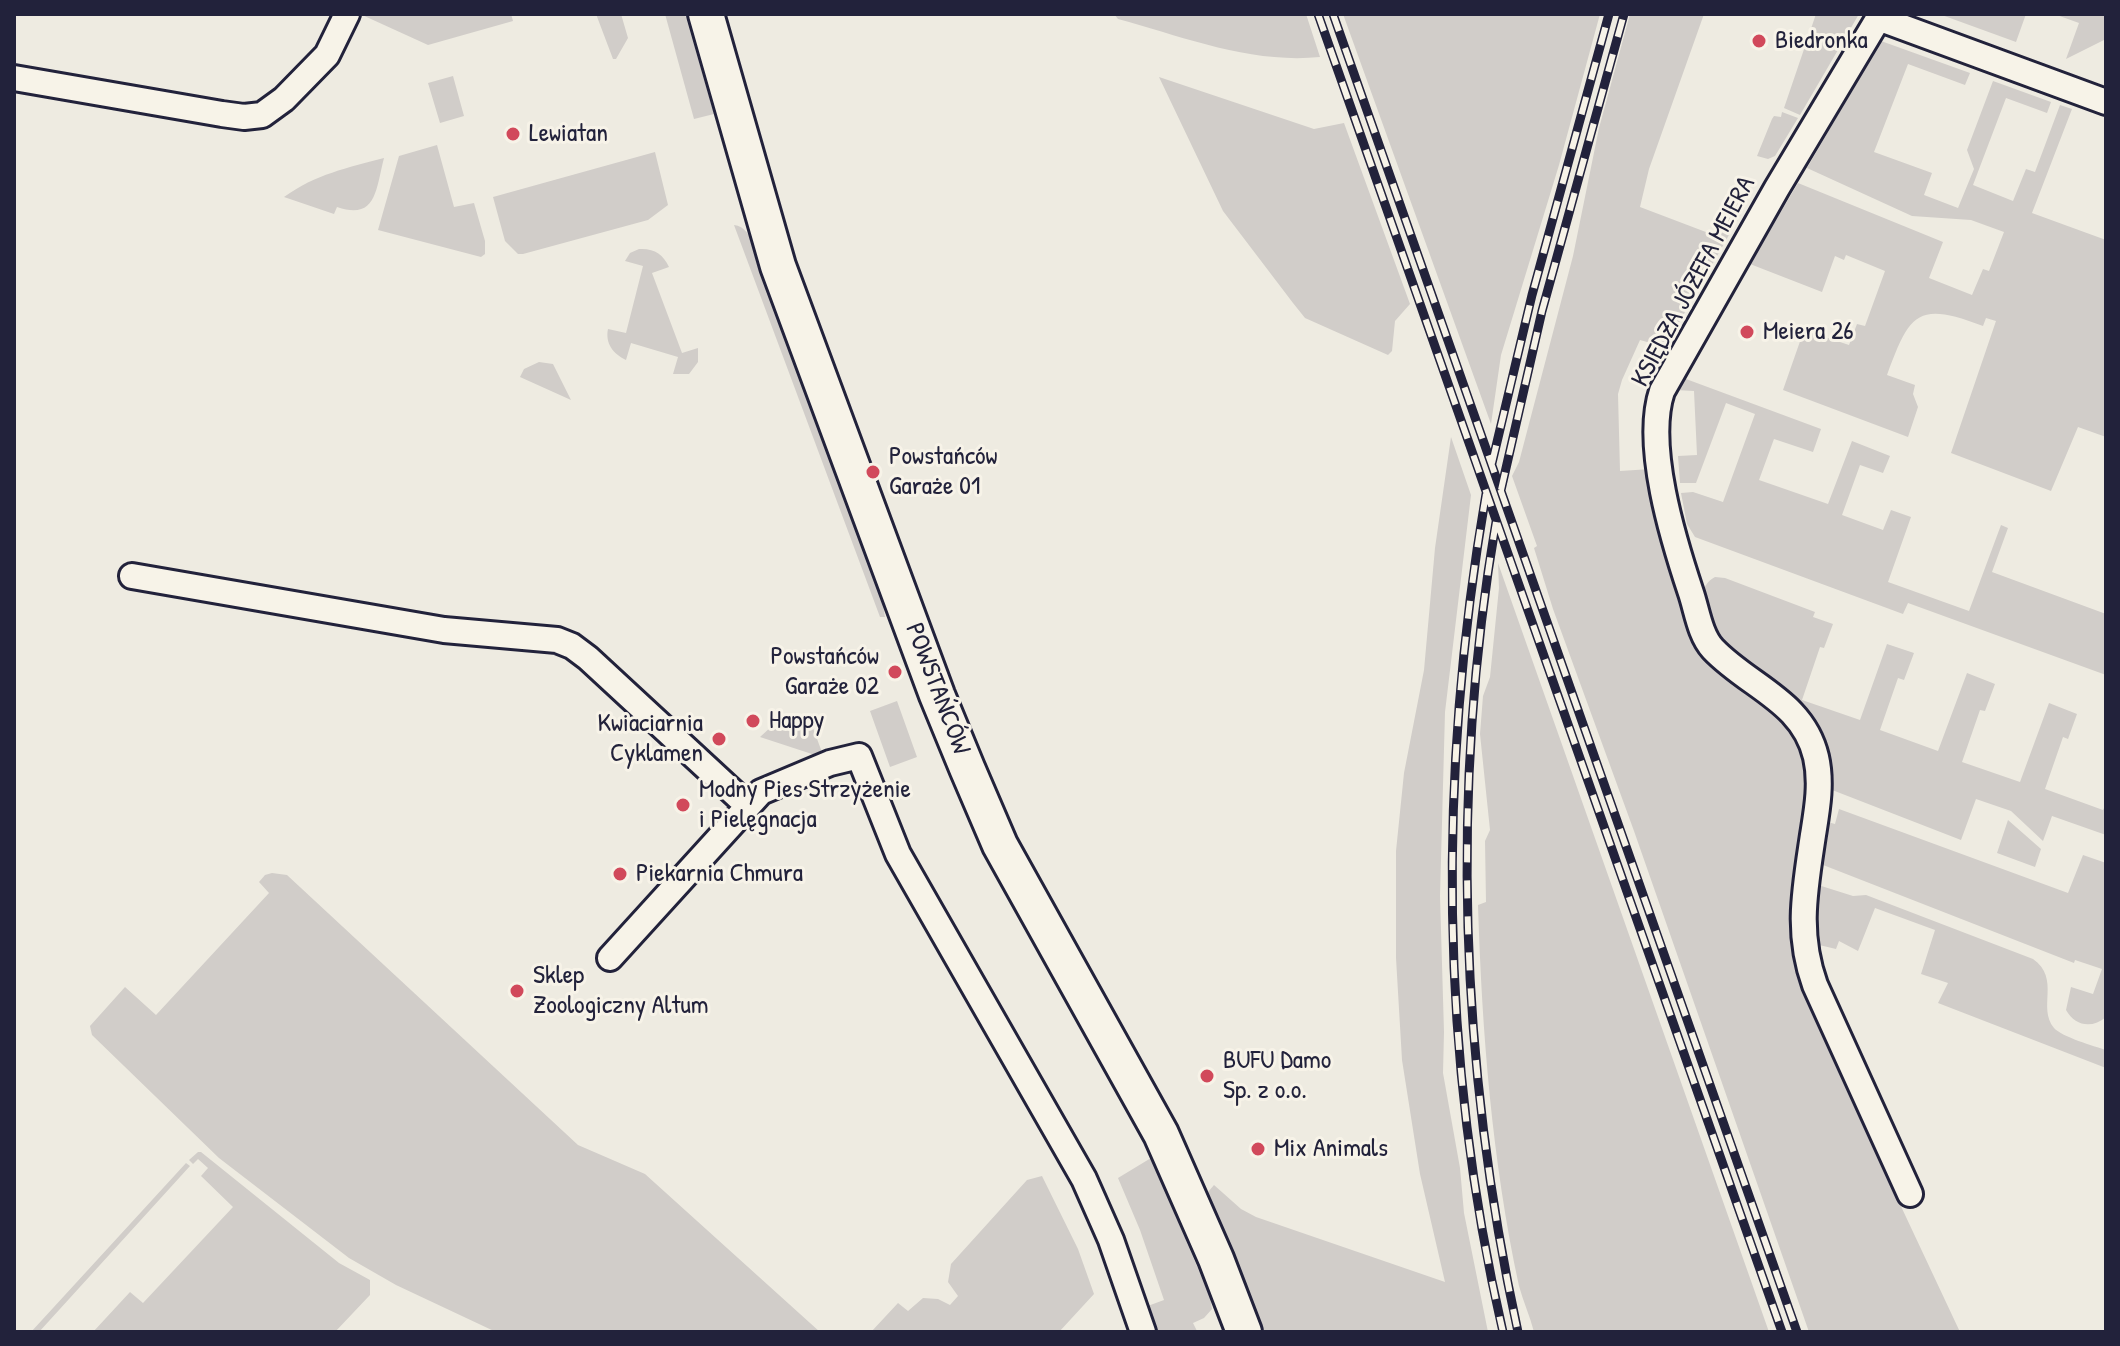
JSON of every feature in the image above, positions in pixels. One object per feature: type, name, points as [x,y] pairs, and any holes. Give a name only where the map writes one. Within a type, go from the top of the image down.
[{"type":"street","points":[[14,78],[222,114],[244,117],[262,115],[284,99],[327,55],[347,14]]},
{"type":"street","name":"POWSTAŃCÓW","points":[[706,14],[778,266],[955,738],[1000,845],[1161,1134],[1216,1259],[1236,1329]]},
{"type":"street","name":"KSIĘDZA JÓZEFA MEIERA","points":[[1910,1194],[1815,985],[1805,951],[1802,913],[1818,805],[1816,756],[1808,734],[1792,711],[1715,651],[1705,636],[1665,509],[1657,405],[1777,188],[1880,16],[2106,102]]},
{"type":"street","points":[[132,576],[444,630],[557,640],[588,658],[747,805]]},
{"type":"street","points":[[610,958],[761,792],[830,763],[859,756],[898,854],[1084,1179],[1111,1240],[1143,1332]]},
{"type":"shaded area","points":[[360,14],[511,14],[513,21],[428,45]]},
{"type":"shaded area","points":[[596,14],[621,14],[628,38],[616,59],[613,59]]},
{"type":"shaded area","points":[[665,14],[685,14],[714,114],[694,119]]},
{"type":"shaded area","points":[[1114,14],[1306,14],[1320,57],[1269,57],[1243,53],[1118,19]]},
{"type":"shaded area","points":[[1343,14],[1600,14],[1559,165],[1501,355],[1491,424]]},
{"type":"shaded area","points":[[1630,14],[1704,14],[1649,169],[1640,207],[1719,237],[1740,199],[1745,207],[1665,347],[1640,340],[1618,394],[1620,471],[1651,469],[1657,524],[1682,605],[1787,719],[1809,762],[1811,999],[1860,1119],[1960,1332],[1809,1332],[1553,609],[1534,548],[1537,546],[1512,476],[1519,462],[1573,256],[1599,128]]},
{"type":"shaded area","points":[[1816,14],[1859,14],[1800,115],[1784,108]]},
{"type":"shaded area","points":[[1939,14],[2026,14],[2016,42]]},
{"type":"shaded area","points":[[2054,14],[2106,14],[2106,39],[2066,59],[2079,23]]},
{"type":"shaded area","points":[[1881,41],[1970,73],[1965,85],[1908,64],[1874,152],[1932,173],[1924,195],[1958,208],[1974,169],[1967,150],[1993,81],[2051,102],[2047,113],[2006,98],[1973,185],[2013,201],[2026,169],[2035,172],[2060,105],[2072,109],[2032,213],[2106,240],[2106,437],[2078,427],[2051,491],[1951,453],[1996,321],[1986,318],[1983,326],[1961,318],[1930,314],[1910,326],[1887,375],[1915,385],[1913,394],[1918,407],[1908,437],[1783,390],[1804,330],[1849,345],[1857,324],[1865,326],[1885,271],[1846,255],[1844,260],[1835,256],[1822,292],[1750,264],[1798,183],[1943,242],[1929,278],[1972,295],[1983,269],[1989,271],[2004,232],[1971,220],[1912,216],[1807,168]]},
{"type":"shaded area","points":[[453,76],[464,116],[440,123],[428,83]]},
{"type":"shaded area","points":[[1159,77],[1314,129],[1344,123],[1410,304],[1395,321],[1392,351],[1388,355],[1305,318],[1223,211]]},
{"type":"shaded area","points":[[1782,112],[1798,118],[1775,156],[1768,159],[1757,156],[1772,119],[1774,116],[1781,117]]},
{"type":"shaded area","points":[[437,145],[454,207],[474,203],[485,241],[485,254],[481,257],[378,230],[399,156]]},
{"type":"shaded area","points":[[655,152],[668,205],[648,220],[523,254],[518,254],[505,241],[493,197]]},
{"type":"shaded area","points":[[384,158],[372,199],[360,209],[337,207],[334,214],[284,197],[320,177]]},
{"type":"shaded area","points":[[734,225],[747,232],[755,247],[764,281],[881,594],[885,617],[880,617]]},
{"type":"shaded area","points":[[639,249],[657,253],[669,267],[652,273],[682,353],[698,348],[698,362],[689,374],[673,374],[678,357],[631,343],[626,360],[617,355],[609,343],[608,329],[626,333],[643,266],[625,261],[630,253]]},
{"type":"shaded area","points":[[539,362],[553,364],[571,400],[520,377],[524,369]]},
{"type":"shaded area","points":[[1686,379],[1821,429],[1813,452],[1774,439],[1759,480],[1828,504],[1852,441],[1890,456],[1883,473],[1860,465],[1842,515],[1883,530],[1891,510],[1911,517],[1888,582],[1969,611],[2001,525],[2008,528],[1992,572],[2106,614],[2106,675],[1908,603],[1903,614],[1695,537],[1687,524],[1681,493],[1693,492],[1723,502],[1755,414],[1726,403],[1696,483],[1680,483],[1678,456],[1697,455],[1694,391],[1675,390],[1680,380]]},
{"type":"shaded area","points":[[1451,437],[1471,495],[1445,712],[1440,896],[1443,1073],[1460,1168],[1464,1213],[1488,1332],[1262,1332],[1208,1192],[1214,1185],[1241,1209],[1256,1217],[1445,1282],[1420,1174],[1402,1060],[1396,958],[1396,851],[1404,773],[1424,670],[1435,548]]},
{"type":"shaded area","points":[[1498,563],[1769,1332],[1534,1332],[1519,1286],[1495,1144],[1480,953],[1478,905],[1486,902],[1485,841],[1490,830],[1480,734],[1483,696],[1490,677],[1499,588]]},
{"type":"shaded area","points":[[1715,577],[1815,612],[1813,617],[1833,624],[1824,648],[1820,647],[1802,700],[1860,720],[1887,644],[1914,653],[1904,680],[1898,678],[1880,730],[1938,751],[1967,673],[1995,684],[1985,711],[1980,710],[1962,762],[2020,782],[2049,703],[2077,714],[2068,739],[2063,737],[2045,789],[2103,810],[2106,804],[2106,835],[2052,816],[2043,841],[2011,811],[1976,799],[1961,840],[1827,788],[1820,733],[1812,719],[1793,699],[1738,654],[1716,627],[1704,595],[1707,583]]},
{"type":"shaded area","points":[[897,701],[917,757],[890,767],[870,711]]},
{"type":"shaded area","points":[[772,726],[813,728],[823,755],[760,737]]},
{"type":"shaded area","points":[[1839,809],[2068,893],[2083,855],[2106,863],[2106,1017],[2084,1024],[2074,1020],[2066,1010],[2071,987],[2093,994],[2102,969],[2075,960],[2074,963],[1818,863],[1824,821],[1835,824]]},
{"type":"shaded area","points":[[2008,820],[2041,849],[2035,867],[1997,853]]},
{"type":"shaded area","points":[[272,873],[287,875],[578,1145],[645,1174],[820,1332],[496,1332],[396,1285],[349,1258],[219,1158],[92,1035],[90,1026],[125,987],[156,1015],[269,893],[259,882]]},
{"type":"shaded area","points":[[1815,884],[1853,896],[1866,895],[2033,959],[2046,975],[2047,1011],[2054,1028],[2071,1038],[2106,1050],[2106,1068],[1938,1003],[1948,983],[1921,974],[1935,930],[1875,908],[1858,951],[1839,941],[1836,949],[1815,944]]},
{"type":"shaded area","points":[[198,1152],[339,1263],[370,1280],[370,1295],[335,1332],[93,1332],[130,1292],[143,1303],[233,1207],[201,1176],[208,1168],[198,1159],[193,1164],[189,1160]]},
{"type":"shaded area","points":[[1151,1158],[1210,1297],[1212,1309],[1204,1318],[1193,1323],[1197,1331],[1194,1332],[1158,1332],[1145,1307],[1164,1300],[1118,1178]]},
{"type":"shaded area","points":[[186,1163],[190,1166],[39,1332],[31,1332]]},
{"type":"shaded area","points":[[1042,1176],[1078,1249],[1094,1294],[1059,1332],[871,1332],[898,1303],[908,1311],[923,1298],[938,1299],[950,1305],[958,1296],[948,1282],[951,1264],[1027,1180]]},
{"type":"railway","points":[[1318,14],[1782,1332]]},
{"type":"railway","points":[[1333,14],[1797,1332]]},
{"type":"railway","points":[[1492,463],[1532,295],[1609,14]]},
{"type":"railway","points":[[1501,490],[1542,311],[1624,14]]},
{"type":"railway","points":[[1486,494],[1470,599],[1459,703],[1453,809],[1452,914],[1457,1019],[1467,1124],[1482,1228],[1503,1332]]},
{"type":"railway","points":[[1496,522],[1481,623],[1472,724],[1467,826],[1468,928],[1473,1029],[1484,1131],[1518,1332]]},
{"type":"place","name":"Biedronka","points":[[1759,41]]},
{"type":"place","name":"Lewiatan","points":[[513,134]]},
{"type":"place","name":"Meiera 26","points":[[1747,332]]},
{"type":"place","name":"Powstańców Garaże 01","points":[[873,472]]},
{"type":"place","name":"Powstańców Garaże 02","points":[[895,672]]},
{"type":"place","name":"Happy","points":[[753,721]]},
{"type":"place","name":"Kwiaciarnia Cyklamen","points":[[719,739]]},
{"type":"place","name":"Modny Pies Strzyżenie i Pielęgnacja","points":[[683,805]]},
{"type":"place","name":"Piekarnia Chmura","points":[[620,874]]},
{"type":"place","name":"Sklep Zoologiczny Altum","points":[[517,991]]},
{"type":"place","name":"BUFU Damo Sp. z o.o.","points":[[1207,1076]]},
{"type":"place","name":"Mix Animals","points":[[1258,1149]]}]
